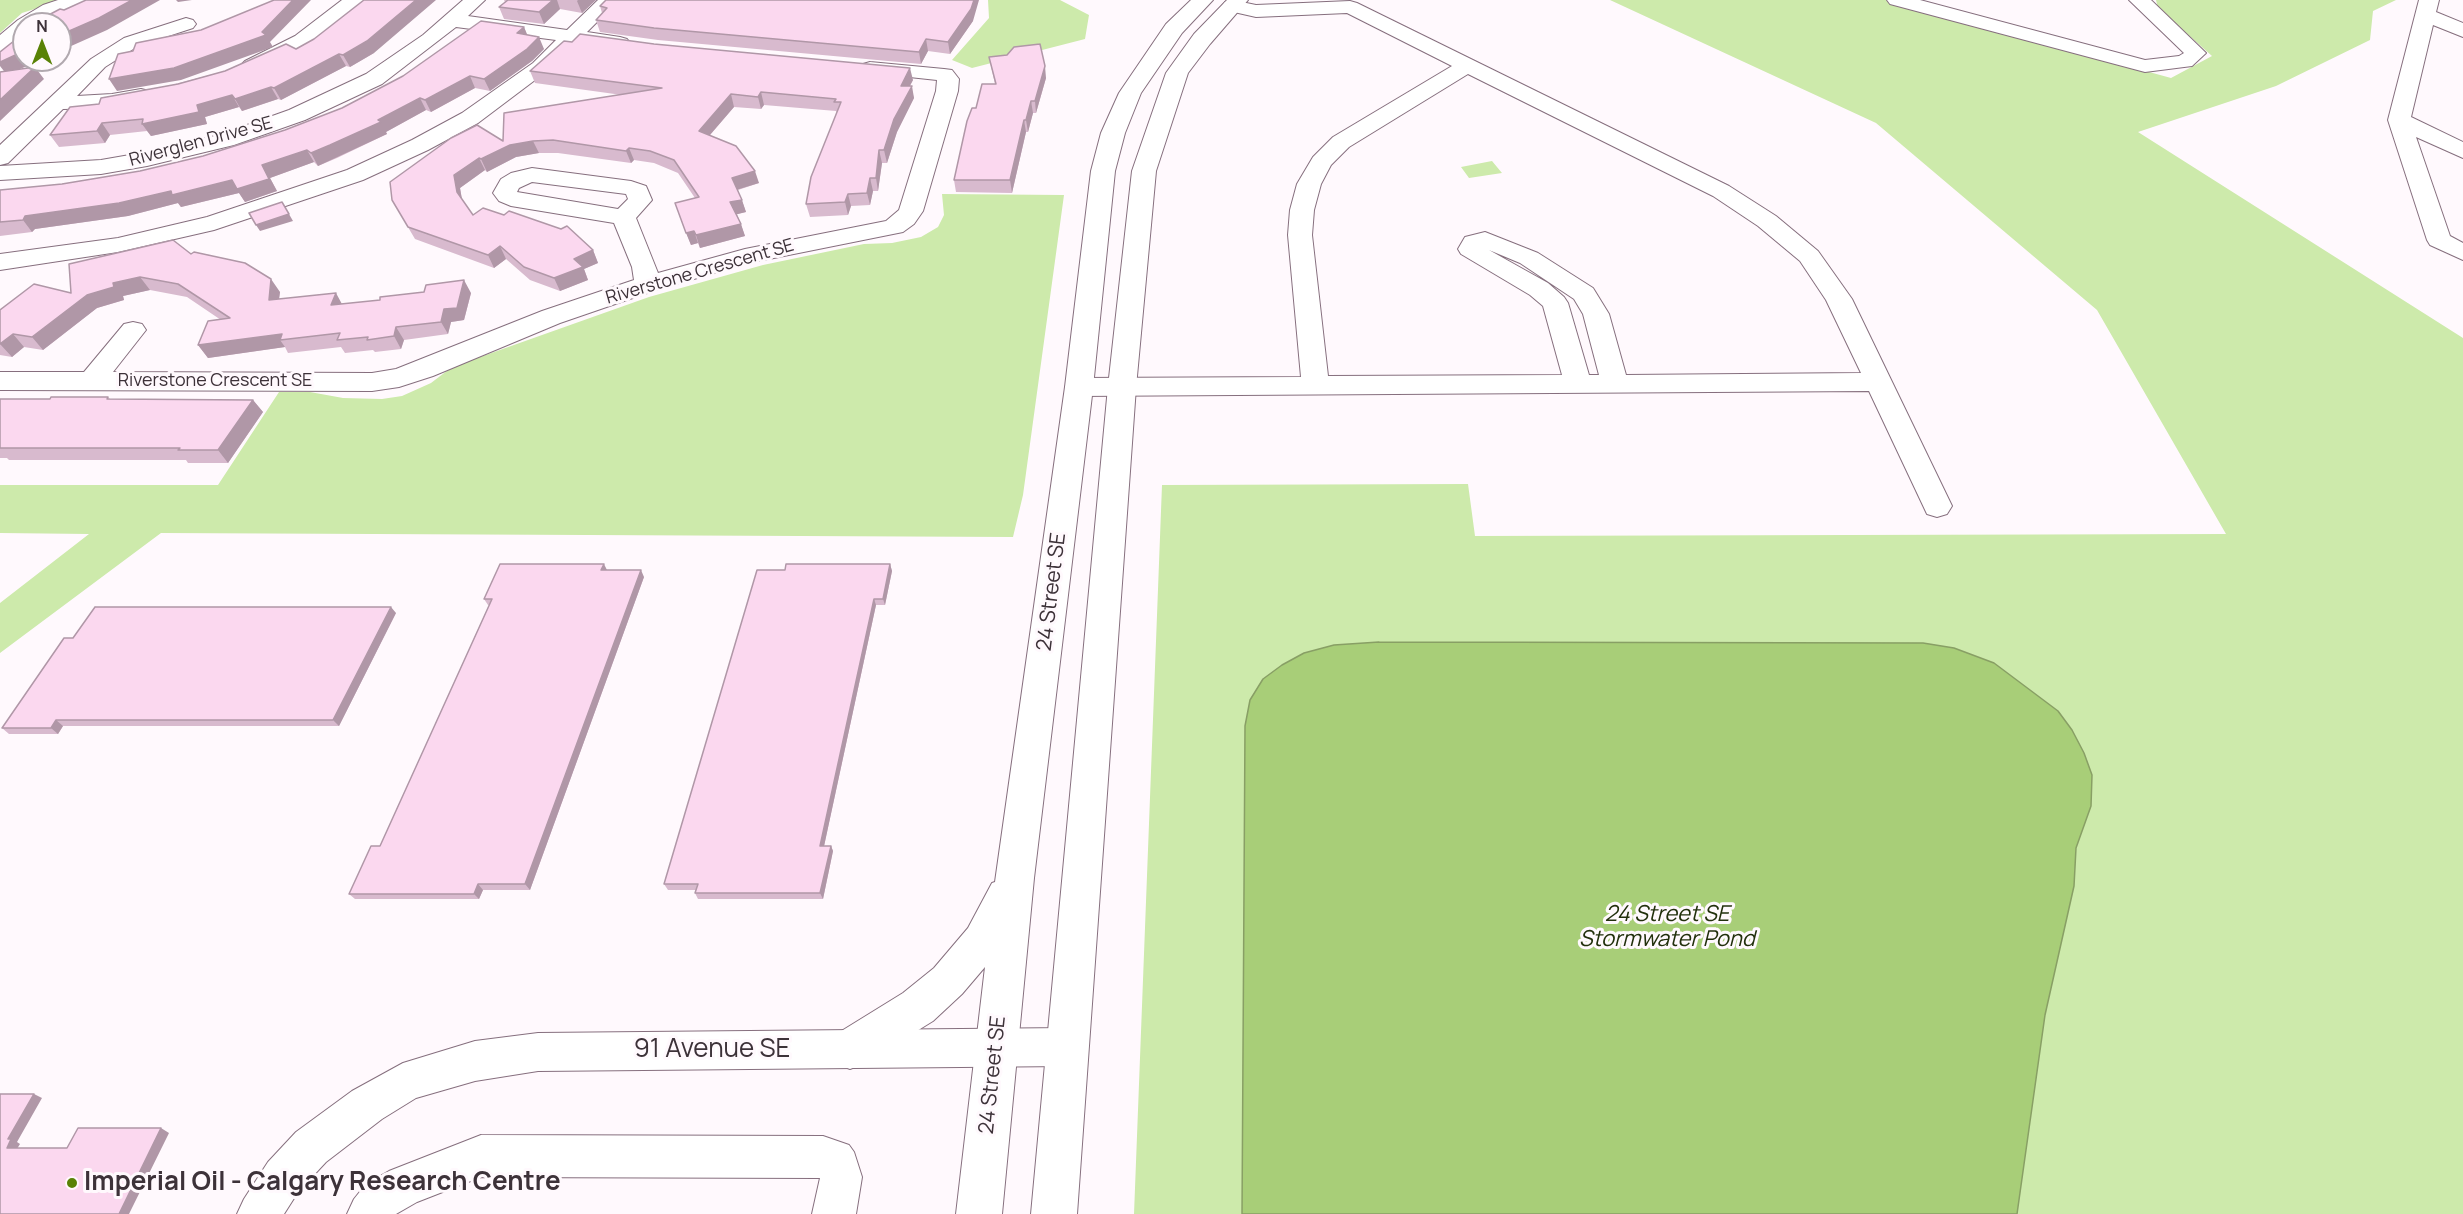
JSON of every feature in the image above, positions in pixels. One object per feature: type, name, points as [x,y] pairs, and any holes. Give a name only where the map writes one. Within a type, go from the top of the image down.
[{"type":"main road","name":"24 Street SE","points":[[979,1214],[1015,878],[1079,387],[1103,171],[1113,133],[1130,93],[1174,29],[1224,2]]},
{"type":"main road","points":[[1054,1214],[1122,387],[1144,171],[1177,73],[1202,39],[1224,2]]},
{"type":"main road","points":[[850,1049],[918,1007],[948,981],[982,941],[1015,878]]},
{"type":"street","points":[[45,12],[79,0]]},
{"type":"street","points":[[233,72],[277,55],[302,40],[355,0]]},
{"type":"street","name":"Riverglen Drive SE","points":[[0,173],[101,167],[185,150],[259,129],[326,103],[374,79],[413,52],[475,0]]},
{"type":"street","points":[[0,261],[59,255],[118,245],[214,223],[355,175],[420,145],[470,118],[540,67],[609,0]]},
{"type":"street","points":[[1898,0],[2145,66],[2186,62],[2196,53],[2139,0]]},
{"type":"street","points":[[1224,2],[1256,11],[1350,7],[1721,191],[1767,221],[1809,256],[1839,299],[1937,506]]},
{"type":"street","points":[[2463,31],[2427,7],[2399,120],[2439,240],[2463,253]]},
{"type":"street","points":[[451,20],[647,46]]},
{"type":"street","points":[[0,158],[98,63],[131,42],[186,24]]},
{"type":"street","points":[[0,46],[12,36]]},
{"type":"street","name":"Riverstone Crescent SE","points":[[0,381],[372,382],[399,378],[551,317],[647,284],[744,256],[886,229],[905,219],[911,211],[947,91],[948,79],[944,75],[932,73],[852,66]]},
{"type":"street","points":[[1315,385],[1300,235],[1302,210],[1309,184],[1321,162],[1341,142],[1466,66]]},
{"type":"street","points":[[55,103],[112,101],[165,92]]},
{"type":"street","points":[[2399,120],[2463,151]]},
{"type":"street","points":[[532,175],[631,188],[638,191],[640,200],[624,217],[512,199],[505,193],[505,188],[513,181],[532,175]]},
{"type":"street","points":[[624,217],[644,267],[647,284]]},
{"type":"street","points":[[1578,384],[1555,303],[1539,289],[1470,249],[1474,242],[1485,239],[1529,258],[1584,294],[1596,314],[1615,384]]},
{"type":"street","points":[[92,380],[133,330]]},
{"type":"street","points":[[1079,387],[1877,382]]},
{"type":"street","name":"91 Avenue SE","points":[[259,1214],[284,1177],[311,1148],[367,1105],[403,1083],[475,1061],[538,1052],[1066,1047]]},
{"type":"street","points":[[369,1214],[381,1200],[404,1186],[482,1156],[823,1157],[834,1160],[839,1167],[841,1177],[834,1214]]},
{"type":"shaded area","points":[[0,0],[63,0],[25,12],[12,12],[12,22],[0,33]]},
{"type":"shaded area","points":[[988,0],[1060,0],[1089,15],[1085,39],[972,68],[952,60],[989,18]]},
{"type":"shaded area","points":[[1610,0],[1887,0],[2171,78],[2212,56],[2158,8],[2156,0],[2396,0],[2373,11],[2370,40],[2276,86],[2138,132],[2463,338],[2463,1214],[1134,1214],[1162,485],[1468,484],[1475,536],[2226,534],[2097,310],[1876,123]]},
{"type":"shaded area","points":[[1492,161],[1502,173],[1469,178],[1461,167]]},
{"type":"shaded area","points":[[942,194],[1064,195],[1023,495],[1013,537],[161,533],[0,653],[0,603],[89,534],[0,533],[0,485],[218,485],[279,392],[310,392],[343,398],[382,399],[402,396],[431,383],[452,367],[649,297],[763,265],[864,244],[892,243],[921,237],[938,227],[944,215]]},
{"type":"water","name":"24 Street SE Stormwater Pond","points":[[1379,642],[1923,643],[1954,648],[1994,663],[2058,711],[2072,730],[2092,775],[2091,806],[2076,848],[2074,886],[2045,1015],[2017,1214],[1242,1214],[1245,726],[1250,700],[1263,679],[1304,653],[1334,645]]},
{"type":"building","points":[[86,0],[132,0],[72,30],[72,12],[54,12]]},
{"type":"building","points":[[274,0],[293,0],[262,32],[266,35],[174,68],[109,79],[118,54],[133,51],[136,43],[201,30]]},
{"type":"building","points":[[364,0],[416,0],[367,41],[274,88],[235,99],[232,95],[197,105],[199,112],[142,124],[143,119],[102,123],[97,131],[50,135],[70,107],[99,104],[101,98],[178,84],[225,71],[286,44],[296,49],[314,39]]},
{"type":"building","points":[[508,0],[553,0],[539,12],[499,7]]},
{"type":"building","points":[[606,0],[974,0],[971,9],[948,42],[926,39],[919,52],[654,28],[596,20],[607,8],[600,6]]},
{"type":"building","points":[[481,21],[524,27],[517,33],[539,37],[527,49],[484,79],[470,76],[425,100],[420,98],[378,120],[381,122],[330,145],[311,153],[307,150],[262,165],[269,179],[237,189],[232,180],[172,195],[171,191],[119,203],[25,216],[23,220],[0,222],[0,190],[62,184],[140,171],[203,156],[285,130],[342,108],[403,76]]},
{"type":"building","points":[[580,34],[654,44],[910,68],[901,86],[912,86],[894,119],[884,150],[879,150],[876,178],[870,178],[867,193],[848,194],[845,202],[806,204],[811,177],[841,102],[834,102],[836,99],[761,92],[758,97],[731,94],[699,131],[736,146],[755,171],[732,178],[742,200],[730,202],[741,224],[696,235],[694,231],[686,233],[675,203],[699,197],[674,160],[650,151],[629,148],[626,151],[553,140],[510,145],[479,158],[454,175],[457,192],[473,215],[483,208],[504,215],[509,211],[561,229],[567,226],[593,250],[574,259],[583,267],[554,278],[524,267],[500,246],[488,255],[408,227],[392,200],[390,182],[451,138],[477,125],[503,141],[504,113],[662,88],[530,71],[564,41],[572,42]]},
{"type":"building","points":[[12,42],[12,56],[0,62],[0,52]]},
{"type":"building","points":[[1040,44],[1045,66],[1035,101],[1031,101],[1026,120],[1024,120],[1010,180],[954,180],[967,121],[972,108],[976,108],[982,84],[996,84],[989,57],[1007,55],[1014,47]]},
{"type":"building","points":[[12,70],[30,72],[0,100],[0,72]]},
{"type":"building","points":[[282,202],[289,214],[256,225],[249,213]]},
{"type":"building","points":[[173,240],[191,254],[194,252],[245,263],[271,279],[269,300],[336,293],[331,305],[380,300],[380,297],[424,292],[426,285],[464,280],[457,308],[444,309],[441,322],[396,327],[394,336],[367,340],[368,337],[337,340],[340,333],[280,340],[282,334],[198,345],[208,321],[230,318],[178,284],[140,277],[113,283],[114,287],[87,295],[32,337],[13,334],[0,344],[0,310],[34,284],[71,293],[69,264]]},
{"type":"building","points":[[51,397],[253,400],[218,450],[0,448],[0,399],[50,399]]},
{"type":"building","points":[[500,564],[604,564],[601,570],[641,570],[525,884],[478,884],[474,894],[349,894],[371,846],[380,846],[492,599],[484,599]]},
{"type":"building","points":[[786,564],[890,564],[883,599],[874,599],[820,846],[831,846],[820,893],[695,893],[698,884],[664,884],[757,570],[785,570]]},
{"type":"building","points":[[95,607],[391,607],[333,720],[56,720],[51,728],[2,728],[64,638],[73,638]]},
{"type":"building","name":"Imperial Oil - Calgary Research Centre","points":[[0,1094],[34,1094],[8,1139],[11,1139],[7,1148],[67,1148],[78,1128],[161,1128],[119,1214],[0,1214]]},
{"type":"place","name":"Imperial Oil - Calgary Research Centre","points":[[72,1183]]}]
